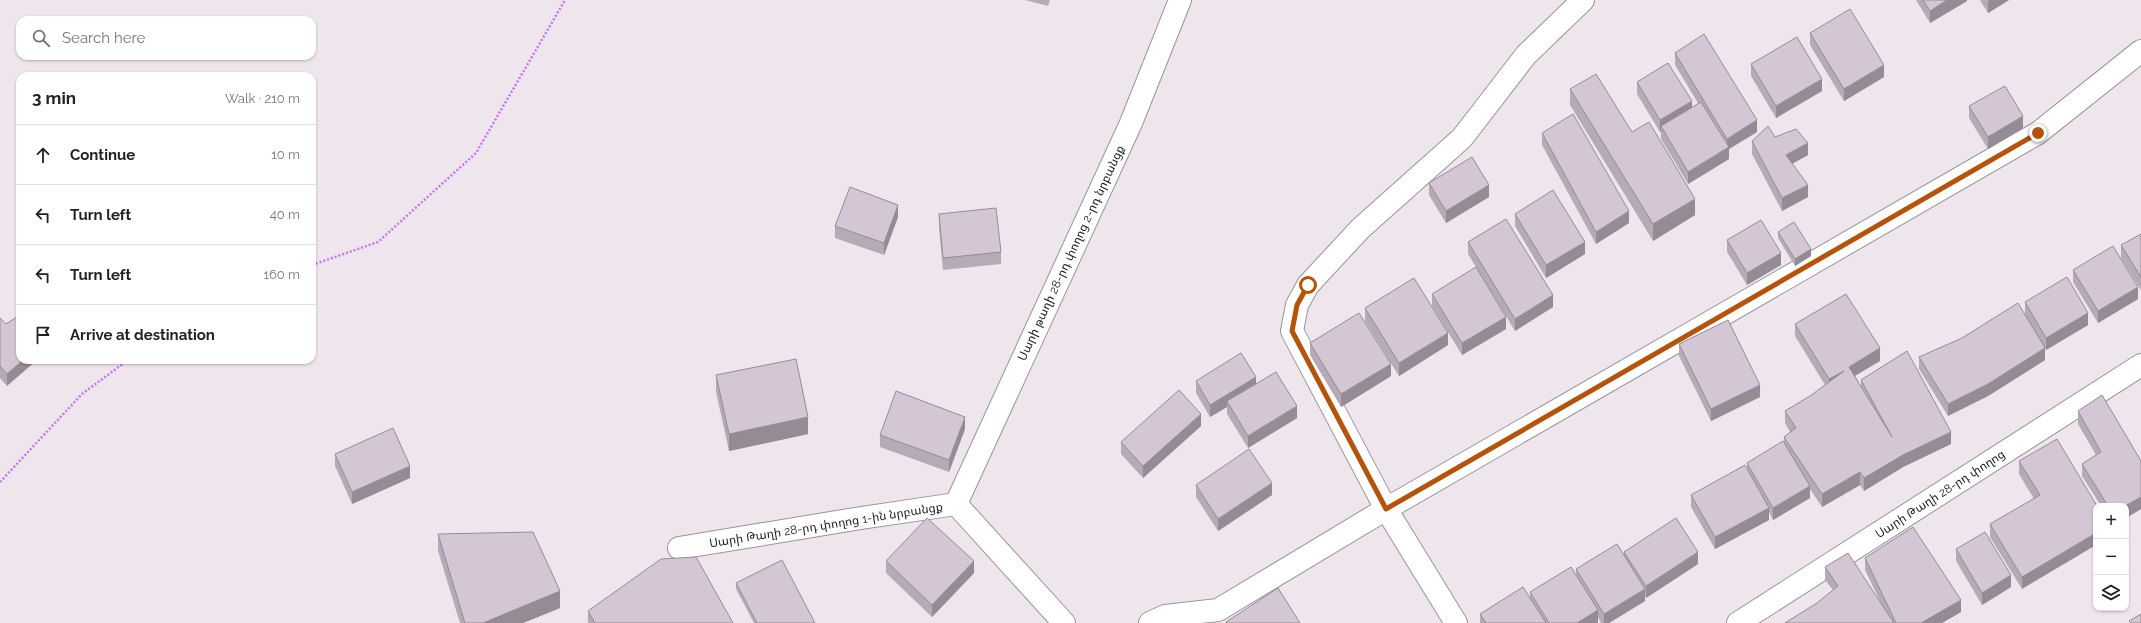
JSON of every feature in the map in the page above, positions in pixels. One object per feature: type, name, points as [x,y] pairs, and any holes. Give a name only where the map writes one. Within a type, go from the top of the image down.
[{"type":"street","name":"Սարի թաղի 28-րդ փողոց 2-րդ նրբանցք","points":[[956,504],[1130,124],[1180,0]]},
{"type":"street","points":[[1456,623],[1386,509],[1292,331],[1297,305],[1308,285],[1362,228],[1462,138],[1526,55],[1583,0]]},
{"type":"street","points":[[1150,623],[1165,616],[1218,610],[1386,509],[2038,133],[2141,51]]},
{"type":"street","name":"Սարի Թաղի 28-րդ փողոց","points":[[1738,623],[2141,365]]},
{"type":"street","name":"Սարի Թաղի 28-րդ փողոց 1-ին նրբանցք","points":[[679,548],[956,504],[1064,623]]},
{"type":"path","points":[[316,264],[378,242],[476,153],[565,0]]},
{"type":"path","points":[[0,482],[82,394],[123,364]]},
{"type":"building","points":[[1923,0],[1947,0],[1930,11]]},
{"type":"building","points":[[1850,9],[1884,65],[1844,89],[1810,33]]},
{"type":"building","points":[[1704,34],[1757,120],[1727,139],[1675,53]]},
{"type":"building","points":[[1797,37],[1822,79],[1776,106],[1751,64]]},
{"type":"building","points":[[1668,63],[1692,101],[1660,120],[1637,82]]},
{"type":"building","points":[[1596,74],[1632,132],[1649,122],[1695,199],[1653,224],[1570,89]]},
{"type":"building","points":[[2005,86],[2023,116],[1988,137],[1969,106]]},
{"type":"building","points":[[1701,102],[1729,147],[1688,172],[1661,126]]},
{"type":"building","points":[[1573,114],[1629,211],[1596,232],[1542,133]]},
{"type":"building","points":[[1768,126],[1775,137],[1796,129],[1808,143],[1786,155],[1808,185],[1782,198],[1752,141]]},
{"type":"building","points":[[1472,157],[1489,185],[1446,211],[1429,183]]},
{"type":"building","points":[[850,187],[898,205],[884,243],[835,226]]},
{"type":"building","points":[[1553,190],[1585,242],[1546,265],[1515,214]]},
{"type":"building","points":[[996,208],[1001,252],[943,258],[939,214]]},
{"type":"building","points":[[1506,219],[1553,295],[1515,319],[1468,242]]},
{"type":"building","points":[[1761,220],[1781,253],[1747,273],[1727,240]]},
{"type":"building","points":[[1794,222],[1811,249],[1795,259],[1778,232]]},
{"type":"building","points":[[2141,234],[2141,277],[2121,245]]},
{"type":"building","points":[[2113,246],[2138,287],[2098,311],[2073,270]]},
{"type":"building","points":[[1476,267],[1506,317],[1462,343],[1432,294]]},
{"type":"building","points":[[2067,277],[2088,313],[2046,338],[2025,302]]},
{"type":"building","points":[[1414,278],[1448,333],[1399,363],[1365,308]]},
{"type":"building","points":[[1846,294],[1880,348],[1849,367],[1892,437],[1861,380],[1907,351],[1951,432],[1903,455],[1864,478],[1860,472],[1822,494],[1784,437],[1796,428],[1785,411],[1810,396],[1844,371],[1829,379],[1795,324]]},
{"type":"building","points":[[2018,303],[2045,348],[1988,384],[1948,404],[1919,357],[1962,338]]},
{"type":"building","points":[[1359,313],[1391,364],[1341,394],[1310,343]]},
{"type":"building","points":[[0,318],[6,324],[16,318],[16,364],[18,364],[7,374],[0,366]]},
{"type":"building","points":[[1728,320],[1760,385],[1711,409],[1679,344]]},
{"type":"building","points":[[1241,353],[1256,377],[1210,405],[1196,381]]},
{"type":"building","points":[[796,359],[808,417],[729,434],[716,375]]},
{"type":"building","points":[[1276,372],[1297,406],[1248,436],[1227,401]]},
{"type":"building","points":[[1179,390],[1201,414],[1143,466],[1121,442]]},
{"type":"building","points":[[896,391],[965,417],[949,460],[880,435]]},
{"type":"building","points":[[2102,395],[2141,461],[2141,497],[2129,504],[2106,503],[2082,464],[2101,452],[2078,411]]},
{"type":"building","points":[[393,428],[410,466],[352,492],[335,454]]},
{"type":"building","points":[[2057,439],[2095,503],[2093,503],[2093,535],[2022,577],[1990,524],[2040,495],[2019,461]]},
{"type":"building","points":[[1783,441],[1810,486],[1773,508],[1747,463]]},
{"type":"building","points":[[1249,449],[1272,483],[1218,519],[1196,485]]},
{"type":"building","points":[[1745,465],[1769,508],[1715,537],[1691,495]]},
{"type":"building","points":[[927,518],[974,561],[932,605],[886,561]]},
{"type":"building","points":[[1676,518],[1698,552],[1646,586],[1624,552]]},
{"type":"building","points":[[1913,527],[1961,600],[1921,623],[1896,623],[1865,558]]},
{"type":"building","points":[[533,532],[560,591],[483,623],[465,623],[438,534]]},
{"type":"building","points":[[1985,532],[2011,575],[1982,593],[1956,549]]},
{"type":"building","points":[[1617,544],[1645,589],[1604,614],[1576,569]]},
{"type":"building","points":[[1848,553],[1894,623],[1785,623],[1817,603],[1838,586],[1825,567]]},
{"type":"building","points":[[696,557],[733,623],[595,623],[588,611],[661,559]]},
{"type":"building","points":[[782,560],[815,623],[757,623],[736,583]]},
{"type":"building","points":[[1571,567],[1598,610],[1577,623],[1549,623],[1530,592]]},
{"type":"building","points":[[1523,587],[1546,623],[1486,623],[1480,614]]},
{"type":"building","points":[[1278,588],[1300,623],[1226,622]]},
{"type":"building","points":[[2141,614],[2141,623],[2131,623],[2129,621]]},
{"type":"route","points":[[1308,285],[1297,305],[1292,331],[1386,509],[2038,133]]}]
